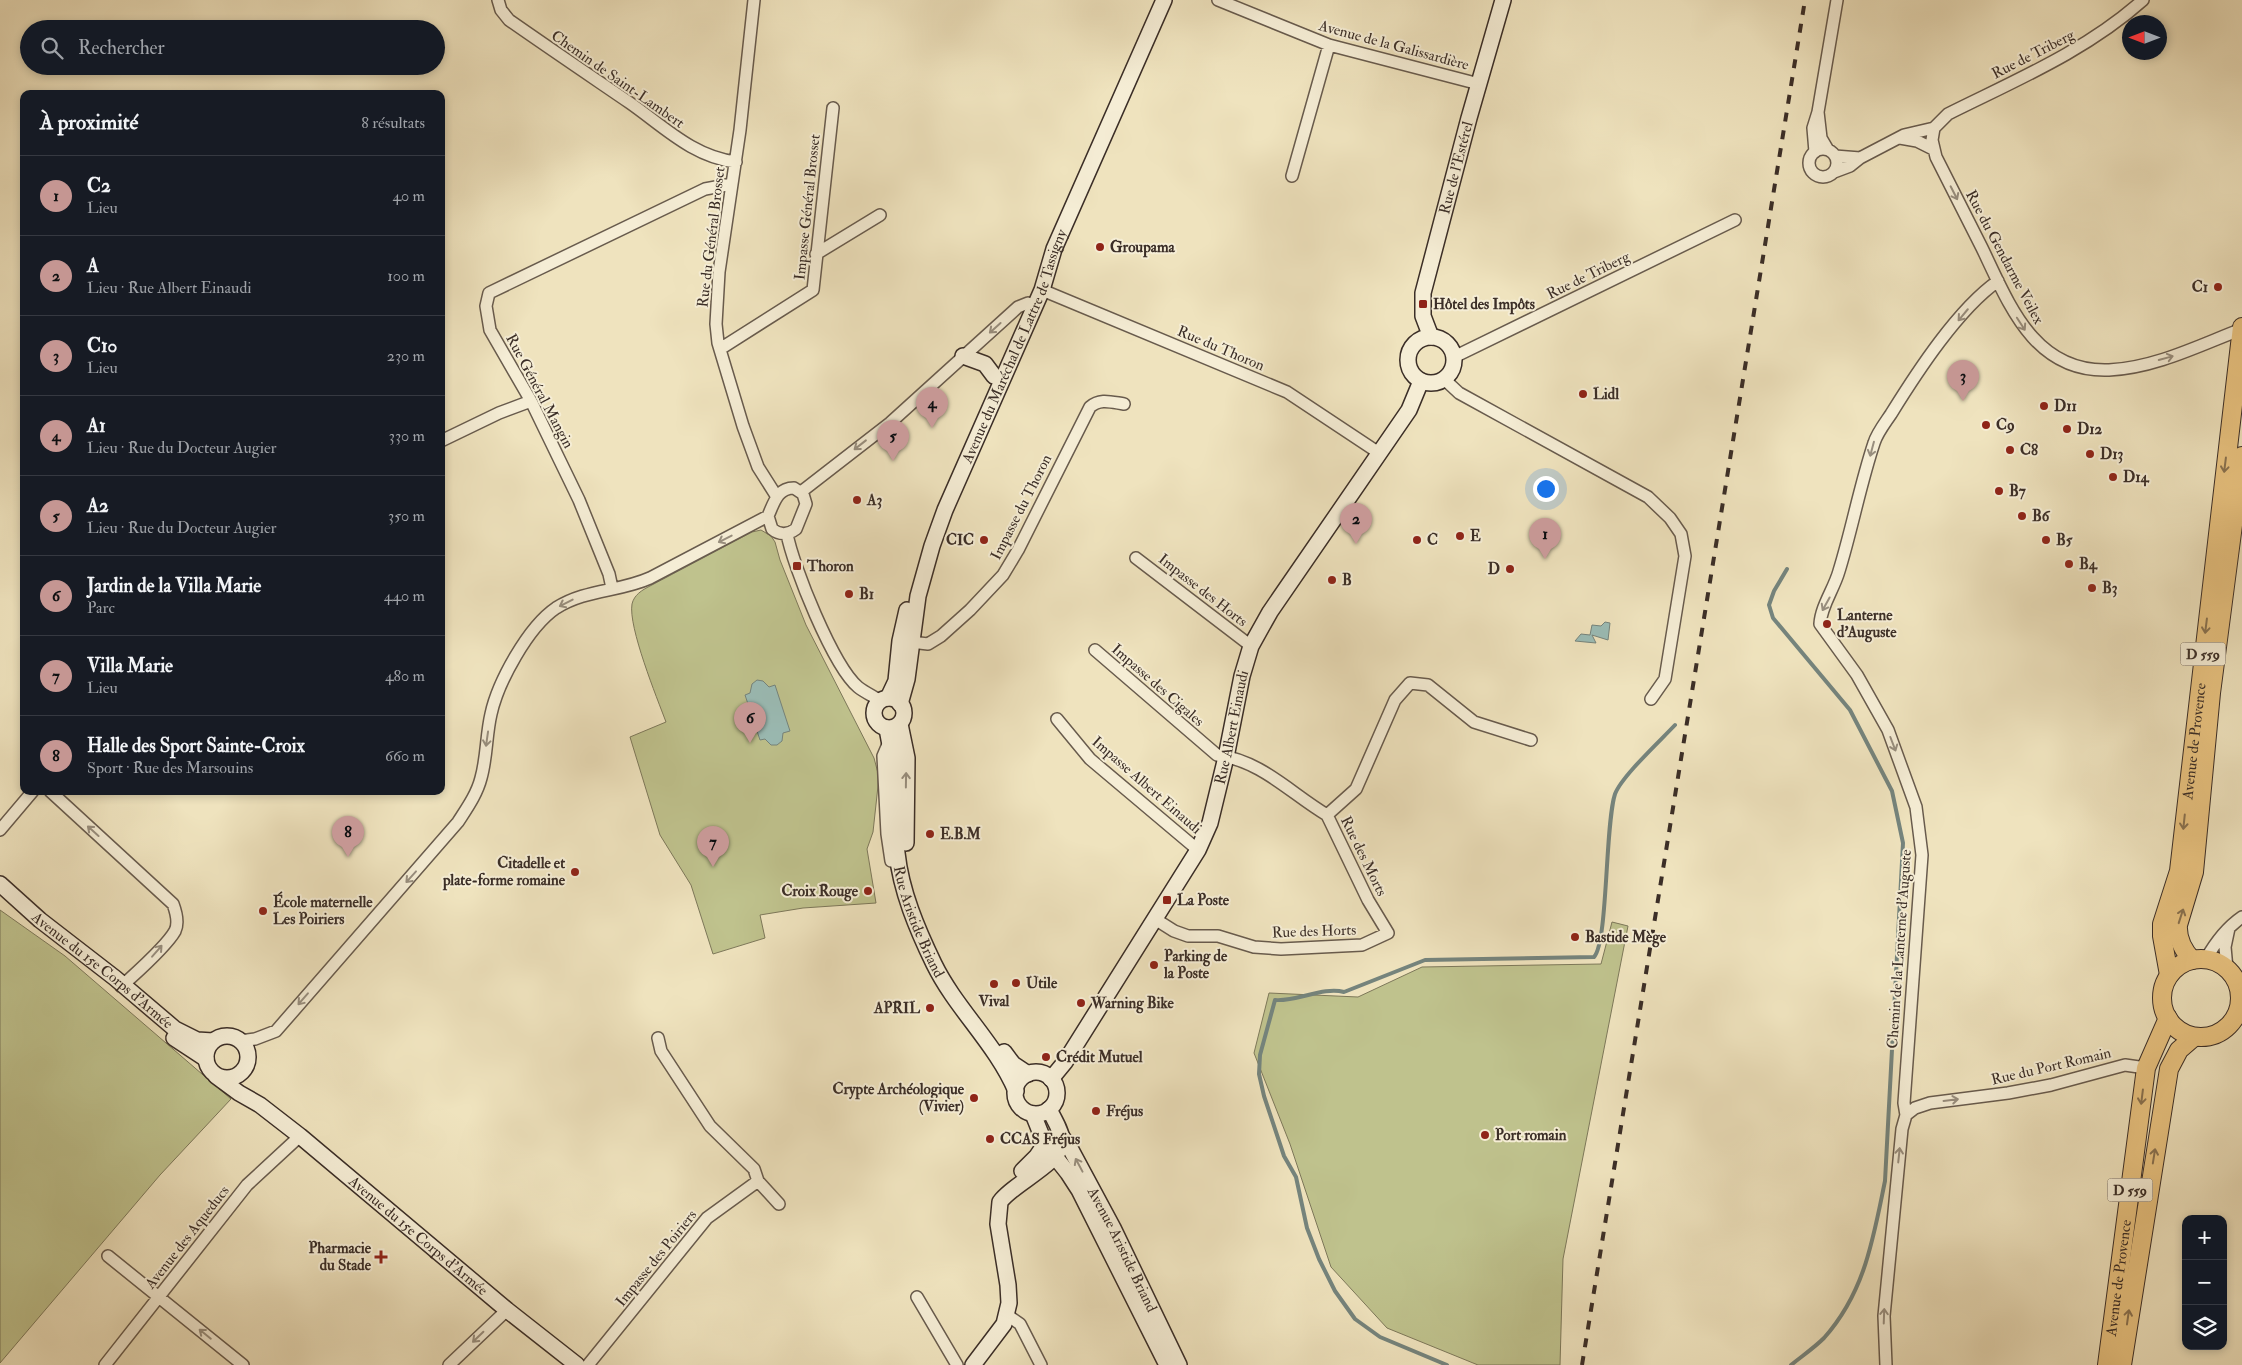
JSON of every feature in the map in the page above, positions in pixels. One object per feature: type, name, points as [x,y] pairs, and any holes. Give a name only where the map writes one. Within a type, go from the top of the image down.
[{"type":"main road","name":"Avenue du Maréchal de Lattre de Tassigny","points":[[890,701],[896,681],[900,641],[921,557],[933,522],[994,376],[1028,303],[1048,246],[1152,0]]},
{"type":"main road","name":"Avenue du Maréchal de Lattre de Tassigny","points":[[890,701],[907,679],[918,596],[945,510],[1042,290],[1054,249],[1164,0]]},
{"type":"main road","name":"Rue de l'Estérel","points":[[1431,337],[1423,316],[1424,293],[1503,0]]},
{"type":"main road","name":"Avenue de Provence","points":[[2169,975],[2162,936],[2162,924],[2179,871],[2242,328]]},
{"type":"main road","points":[[1431,337],[1446,342],[1454,357],[1452,368],[1444,379],[1429,383],[1421,381],[1410,368],[1409,353],[1418,341],[1431,337]]},
{"type":"main road","points":[[963,356],[985,364],[994,376]]},
{"type":"main road","name":"Rue Albert Einaudi","points":[[1051,1079],[1065,1062],[1198,850],[1210,823],[1242,676],[1251,646],[1270,612],[1409,410],[1421,381]]},
{"type":"main road","name":"Avenue de Provence","points":[[2199,960],[2182,948],[2177,932],[2194,872],[2211,693],[2242,456]]},
{"type":"main road","points":[[890,701],[904,712],[892,731],[878,723],[874,714],[875,709],[890,701]]},
{"type":"main road","name":"Rue Aristide Briand","points":[[892,731],[897,854],[902,880],[918,927],[935,966],[957,1002],[1006,1070],[1016,1091]]},
{"type":"main road","name":"Rue Aristide Briand","points":[[892,731],[907,758],[906,862],[926,932],[940,964],[960,993],[1012,1064],[1028,1074]]},
{"type":"main road","name":"Avenue du 15e Corps d'Armée","points":[[0,884],[40,920],[182,1034],[197,1040],[212,1042]]},
{"type":"main road","name":"Avenue du 15e Corps d'Armée","points":[[0,897],[163,1030],[206,1059]]},
{"type":"main road","points":[[2199,960],[2227,968],[2240,988],[2240,1004],[2238,1017],[2217,1034],[2194,1037],[2179,1030],[2168,1018],[2164,1010],[2163,992],[2169,975],[2176,968],[2199,960]]},
{"type":"main road","name":"Avenue de Provence","points":[[2107,1365],[2146,1068],[2168,1018]]},
{"type":"main road","points":[[228,1036],[240,1041],[245,1046],[248,1059],[242,1072],[230,1078],[216,1076],[207,1066],[208,1046],[212,1042],[228,1036]]},
{"type":"main road","name":"Avenue de Provence","points":[[2122,1365],[2169,1069],[2179,1050],[2194,1037]]},
{"type":"main road","name":"Avenue du 15e Corps d'Armée","points":[[242,1072],[248,1087],[260,1105]]},
{"type":"main road","points":[[1040,1073],[1051,1079],[1057,1093],[1055,1101],[1049,1109],[1040,1114],[1033,1114],[1022,1108],[1018,1103],[1016,1091],[1018,1084],[1028,1074],[1040,1073]]},
{"type":"main road","name":"Avenue du 15e Corps d'Armée","points":[[216,1076],[239,1093],[260,1105],[300,1136],[507,1310],[577,1365]]},
{"type":"main road","points":[[973,1365],[1004,1324],[1007,1315],[1009,1302],[1008,1285],[998,1224],[1000,1202],[1023,1181],[1056,1157],[1061,1149],[1062,1137],[1049,1109]]},
{"type":"main road","name":"Avenue Aristide Briand","points":[[1033,1114],[1045,1144],[1079,1190],[1167,1365]]},
{"type":"main road","name":"Avenue Aristide Briand","points":[[1062,1137],[1070,1148],[1113,1228],[1179,1365]]},
{"type":"main road","points":[[966,1365],[997,1326],[1003,1308],[1002,1277],[993,1226],[992,1202],[1000,1190],[1032,1163],[1045,1144]]},
{"type":"street","name":"Chemin de Saint-Lambert","points":[[498,0],[501,10],[509,20],[647,115],[674,138],[703,152],[736,162]]},
{"type":"street","name":"Rue du Général Brosset","points":[[754,0],[736,162],[716,301],[716,324],[720,349],[743,426],[758,468],[777,497]]},
{"type":"street","name":"Avenue de la Galissardière","points":[[1218,0],[1330,45],[1479,84]]},
{"type":"street","points":[[1837,0],[1818,112],[1813,128],[1815,152],[1810,159],[1812,172],[1823,178],[1850,166],[1860,158],[1908,133],[1934,128],[1933,149],[1917,141],[1900,138]]},
{"type":"street","name":"Rue de Triberg","points":[[1934,128],[1948,114],[2075,50],[2100,35],[2143,0]]},
{"type":"street","points":[[1292,176],[1330,45]]},
{"type":"street","name":"Impasse Général Brosset","points":[[720,349],[812,290],[833,108]]},
{"type":"street","points":[[1818,112],[1821,138],[1837,164],[1834,172]]},
{"type":"street","name":"Rue du Gendarme Veilex","points":[[1933,149],[2016,317],[2033,339],[2052,355],[2072,365],[2086,369],[2111,370],[2144,364],[2175,355],[2242,328]]},
{"type":"street","points":[[1815,152],[1860,158]]},
{"type":"street","name":"Rue Général Mangin","points":[[612,588],[609,574],[579,500],[531,401],[490,330],[486,306],[489,293],[705,189],[732,184]]},
{"type":"street","points":[[816,254],[880,214]]},
{"type":"street","name":"Rue de Triberg","points":[[1454,357],[1735,220]]},
{"type":"street","name":"Chemin de la Lanterne d'Auguste","points":[[1886,1365],[1884,1316],[1902,1129],[1906,1115],[1904,1103],[1922,855],[1916,807],[1888,730],[1857,675],[1820,624],[1820,619],[1839,573],[1874,441],[1915,375],[1966,311],[1987,289],[1998,281]]},
{"type":"street","name":"Rue du Thoron","points":[[1042,290],[1287,392],[1379,453]]},
{"type":"street","points":[[801,492],[890,422],[1018,307],[1028,303]]},
{"type":"street","points":[[1444,379],[1458,392],[1648,497],[1670,518],[1681,534],[1685,556],[1665,679],[1651,699]]},
{"type":"street","points":[[445,439],[531,401]]},
{"type":"street","name":"Impasse du Thoron","points":[[911,642],[928,644],[941,636],[970,610],[1003,575],[1018,550],[1090,407],[1096,402],[1104,401],[1124,404]]},
{"type":"street","points":[[240,1041],[255,1039],[276,1031],[458,822],[473,799],[481,778],[494,700],[514,662],[543,620],[556,608],[585,594],[633,586],[768,516],[777,497],[784,489],[788,488],[801,492]]},
{"type":"street","points":[[768,516],[772,529],[779,533],[786,534],[796,529],[806,504],[801,492]]},
{"type":"street","points":[[786,534],[824,635],[841,666],[858,687],[890,701]]},
{"type":"street","name":"Impasse des Horts","points":[[1136,558],[1251,646]]},
{"type":"street","name":"Impasse des Cigales","points":[[1095,650],[1217,756],[1239,759],[1263,770],[1309,804],[1327,814]]},
{"type":"street","name":"Rue des Morts","points":[[1388,933],[1368,900],[1327,814],[1356,789],[1394,700],[1410,683],[1428,685],[1474,722],[1531,740]]},
{"type":"street","name":"Impasse Albert Einaudi","points":[[1058,719],[1090,758],[1198,850]]},
{"type":"street","points":[[0,830],[30,795]]},
{"type":"street","points":[[54,795],[173,904],[176,917],[175,931],[144,967],[123,985]]},
{"type":"street","points":[[2199,960],[2229,927],[2242,917]]},
{"type":"street","name":"Rue des Horts","points":[[1155,920],[1174,931],[1188,936],[1218,936],[1254,947],[1280,949],[1362,945],[1388,933]]},
{"type":"street","points":[[2227,968],[2225,947],[2229,927]]},
{"type":"street","points":[[658,1038],[661,1051],[710,1126],[754,1169],[758,1181],[778,1204]]},
{"type":"street","name":"Rue du Port Romain","points":[[1906,1115],[1915,1108],[1930,1103],[2008,1094],[2051,1085],[2125,1065],[2146,1068]]},
{"type":"street","name":"Avenue des Aqueducs","points":[[105,1365],[246,1185],[300,1136]]},
{"type":"street","name":"Impasse des Poiriers","points":[[588,1365],[706,1218],[758,1181]]},
{"type":"street","points":[[108,1256],[243,1365]]},
{"type":"street","points":[[917,1297],[957,1365]]},
{"type":"street","points":[[449,1365],[507,1310]]},
{"type":"street","points":[[1007,1315],[1020,1324],[1041,1365]]},
{"type":"green space","points":[[761,530],[771,536],[775,542],[780,560],[806,625],[874,758],[878,773],[878,786],[873,832],[867,849],[876,903],[803,908],[760,915],[765,938],[713,954],[691,885],[660,835],[630,737],[666,722],[634,629],[632,604],[636,595],[641,591],[752,532]]},
{"type":"green space","points":[[0,910],[65,956],[231,1099],[160,1175],[0,1363]]},
{"type":"green space","points":[[1612,922],[1628,926],[1563,1259],[1560,1365],[1478,1365],[1387,1328],[1331,1267],[1290,1144],[1254,1053],[1269,993],[1358,997],[1422,967],[1601,964]]},
{"type":"water","points":[[1605,622],[1610,623],[1608,640],[1592,635],[1596,643],[1575,641],[1581,634],[1590,635],[1592,625],[1601,626]]},
{"type":"water","points":[[757,680],[763,681],[769,687],[775,685],[790,731],[783,733],[782,741],[777,745],[771,745],[765,739],[760,740],[745,695],[750,693],[752,684]]},
{"type":"waterway","points":[[1787,569],[1774,591],[1769,605],[1773,618],[1850,710],[1892,791],[1903,843],[1885,1181],[1876,1224],[1865,1264],[1849,1302],[1824,1338],[1791,1365]]},
{"type":"waterway","points":[[1447,1365],[1380,1337],[1355,1319],[1335,1291],[1319,1259],[1307,1228],[1296,1177],[1284,1156],[1264,1096],[1259,1074],[1260,1055],[1275,1000],[1292,999],[1319,992],[1344,992],[1425,960],[1594,957],[1599,947],[1602,930],[1609,830],[1615,794],[1633,768],[1675,725]]},
{"type":"railway","points":[[1582,1365],[1805,0]]},
{"type":"place","name":"Groupama","points":[[1100,247]]},
{"type":"place","name":"C1","points":[[2218,287]]},
{"type":"place","name":"Hôtel des Impôts","points":[[1423,304]]},
{"type":"place","name":"Lidl","points":[[1583,394]]},
{"type":"place","name":"C10","points":[[1963,401]]},
{"type":"place","name":"D11","points":[[2044,406]]},
{"type":"place","name":"C9","points":[[1986,425]]},
{"type":"place","name":"A1","points":[[932,428]]},
{"type":"place","name":"D12","points":[[2067,429]]},
{"type":"place","name":"C8","points":[[2010,450]]},
{"type":"place","name":"D13","points":[[2090,454]]},
{"type":"place","name":"A2","points":[[893,461]]},
{"type":"place","name":"D14","points":[[2113,477]]},
{"type":"place","name":"B7","points":[[1999,491]]},
{"type":"place","name":"A3","points":[[857,500]]},
{"type":"place","name":"B6","points":[[2022,516]]},
{"type":"place","name":"E","points":[[1460,536]]},
{"type":"place","name":"CIC","points":[[984,540]]},
{"type":"place","name":"C","points":[[1417,540]]},
{"type":"place","name":"B5","points":[[2046,540]]},
{"type":"place","name":"A","points":[[1356,544]]},
{"type":"place","name":"C2","points":[[1545,559]]},
{"type":"place","name":"B4","points":[[2069,564]]},
{"type":"place","name":"Thoron","points":[[797,566]]},
{"type":"place","name":"D","points":[[1510,569]]},
{"type":"place","name":"B","points":[[1332,580]]},
{"type":"place","name":"B3","points":[[2092,588]]},
{"type":"place","name":"B1","points":[[849,594]]},
{"type":"place","name":"Lanterne d'Auguste","points":[[1827,624]]},
{"type":"place","name":"Jardin de la Villa Marie","points":[[750,743]]},
{"type":"place","name":"E.B.M","points":[[930,834]]},
{"type":"place","name":"Halle des Sport Sainte-Croix","points":[[348,857]]},
{"type":"place","name":"Villa Marie","points":[[713,867]]},
{"type":"place","name":"Citadelle et plate-forme romaine","points":[[575,872]]},
{"type":"place","name":"Croix Rouge","points":[[868,891]]},
{"type":"place","name":"La Poste","points":[[1167,900]]},
{"type":"place","name":"École maternelle Les Poiriers","points":[[263,911]]},
{"type":"place","name":"Bastide Mège","points":[[1575,937]]},
{"type":"place","name":"Parking de la Poste","points":[[1154,965]]},
{"type":"place","name":"Utile","points":[[1016,983]]},
{"type":"place","name":"Vival","points":[[994,984]]},
{"type":"place","name":"Warning Bike","points":[[1081,1003]]},
{"type":"place","name":"APRIL","points":[[930,1008]]},
{"type":"place","name":"Crédit Mutuel","points":[[1046,1057]]},
{"type":"place","name":"Crypte Archéologique (Vivier)","points":[[974,1098]]},
{"type":"place","name":"Fréjus","points":[[1096,1111]]},
{"type":"place","name":"Port romain","points":[[1485,1135]]},
{"type":"place","name":"CCAS Fréjus","points":[[990,1139]]},
{"type":"place","name":"Pharmacie du Stade","points":[[381,1257]]}]
